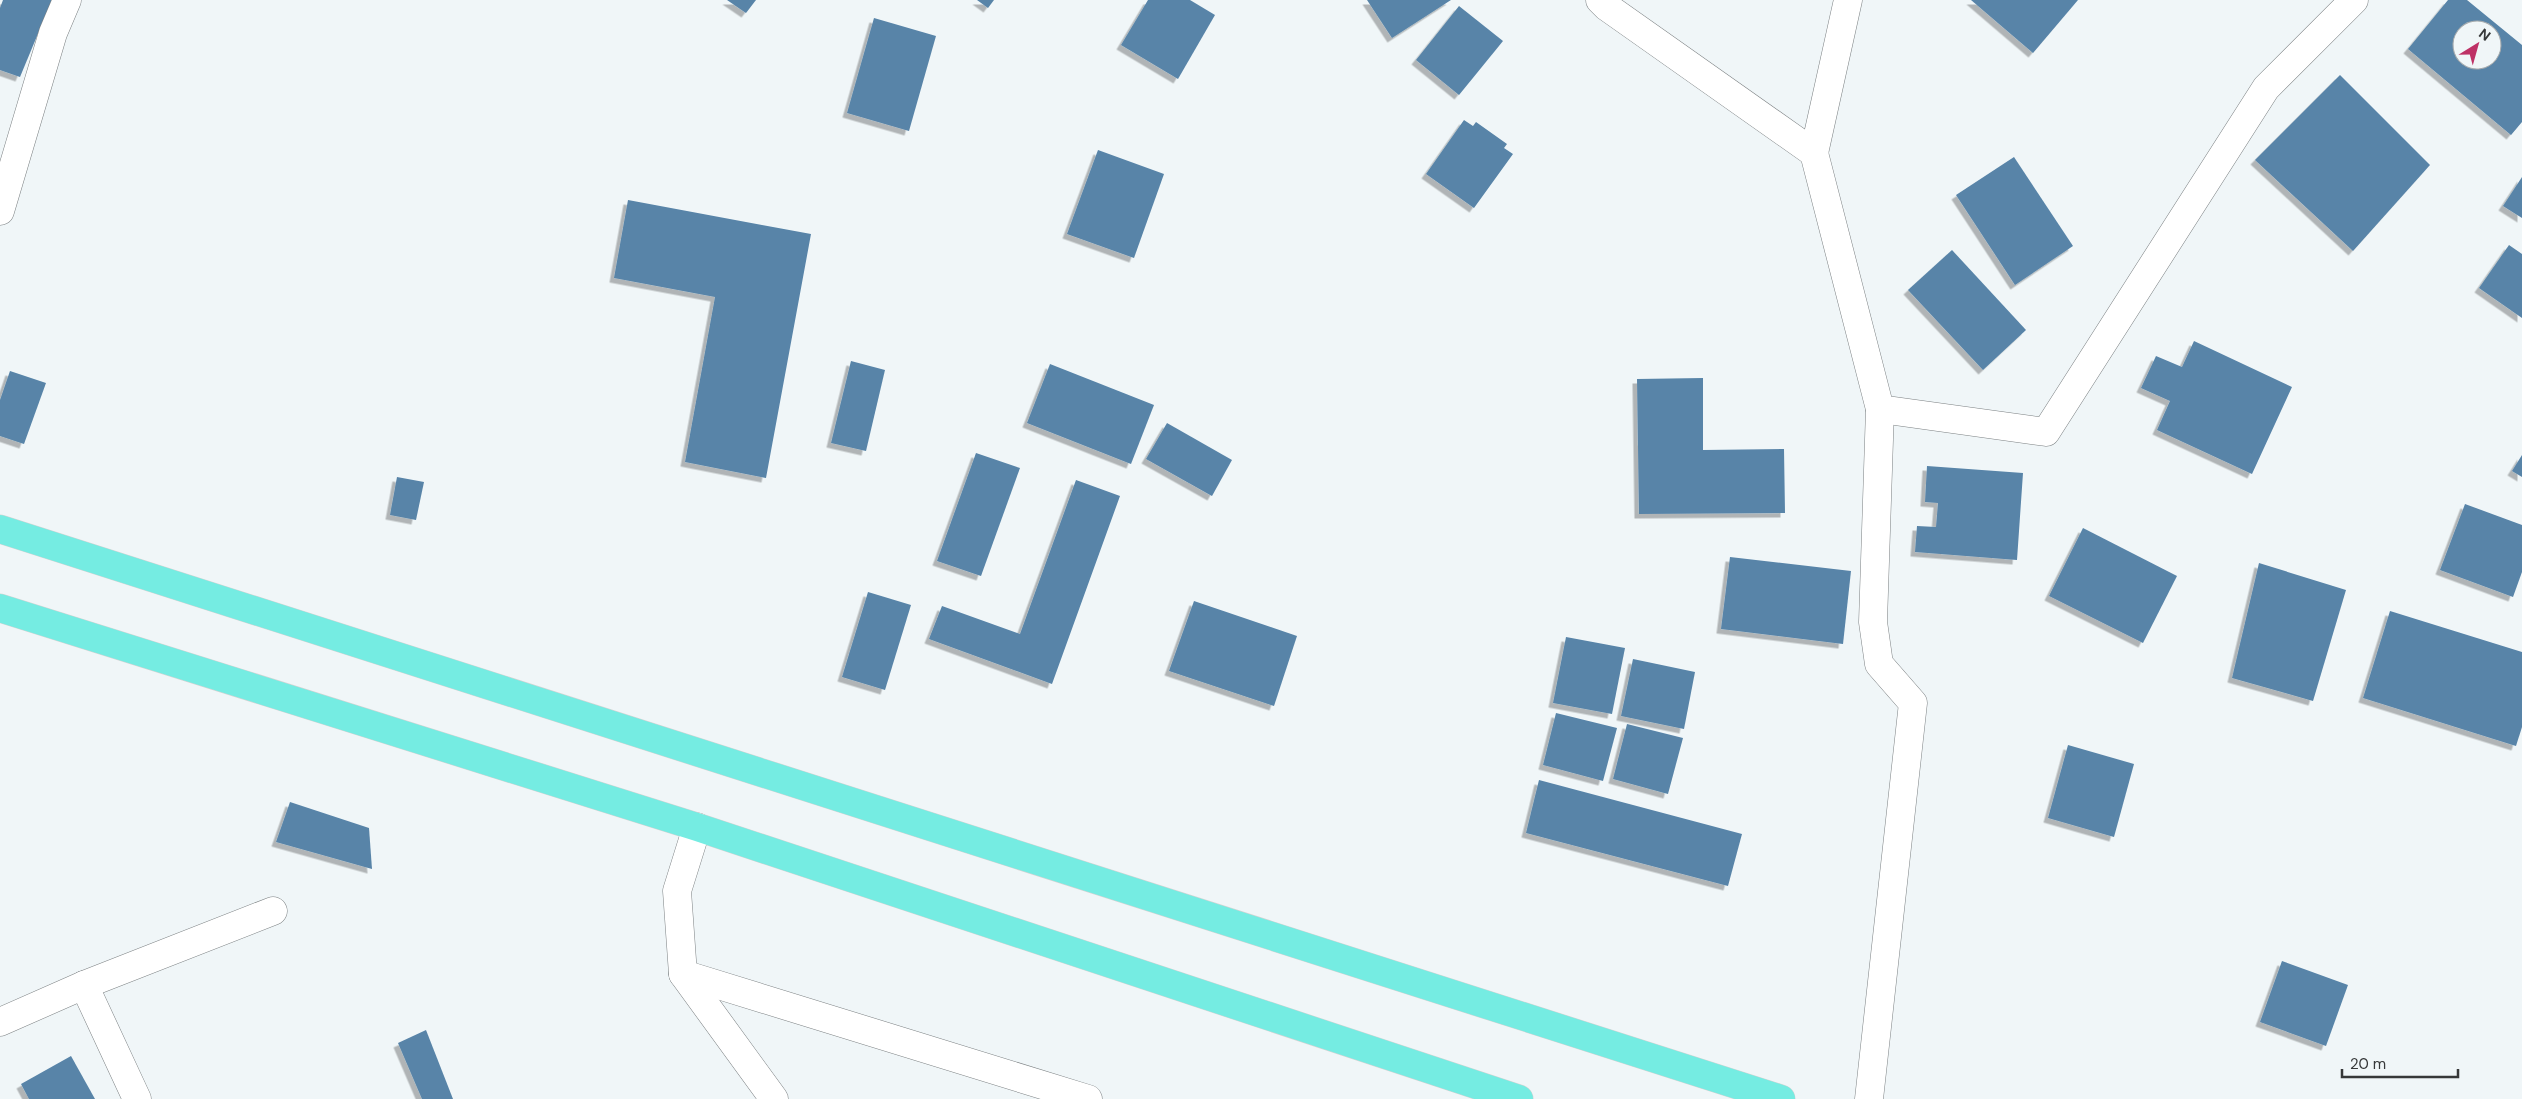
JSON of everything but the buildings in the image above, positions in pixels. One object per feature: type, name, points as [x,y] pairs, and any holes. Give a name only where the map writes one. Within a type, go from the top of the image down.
[{"type":"main road","points":[[0,529],[1781,1099]]},
{"type":"main road","points":[[0,608],[697,826],[1519,1099]]},
{"type":"street","points":[[0,211],[53,33],[67,0]]},
{"type":"street","points":[[1600,0],[1607,7],[1814,153]]},
{"type":"street","points":[[1848,0],[1814,153],[1880,409],[1873,622],[1879,664],[1913,703],[1869,1099]]},
{"type":"street","points":[[1880,409],[2046,432],[2266,88],[2354,0]]},
{"type":"street","points":[[697,826],[677,890],[683,974],[774,1099]]},
{"type":"street","points":[[0,1022],[84,985],[274,911]]},
{"type":"street","points":[[683,974],[1088,1099]]},
{"type":"street","points":[[84,985],[137,1099]]}]
